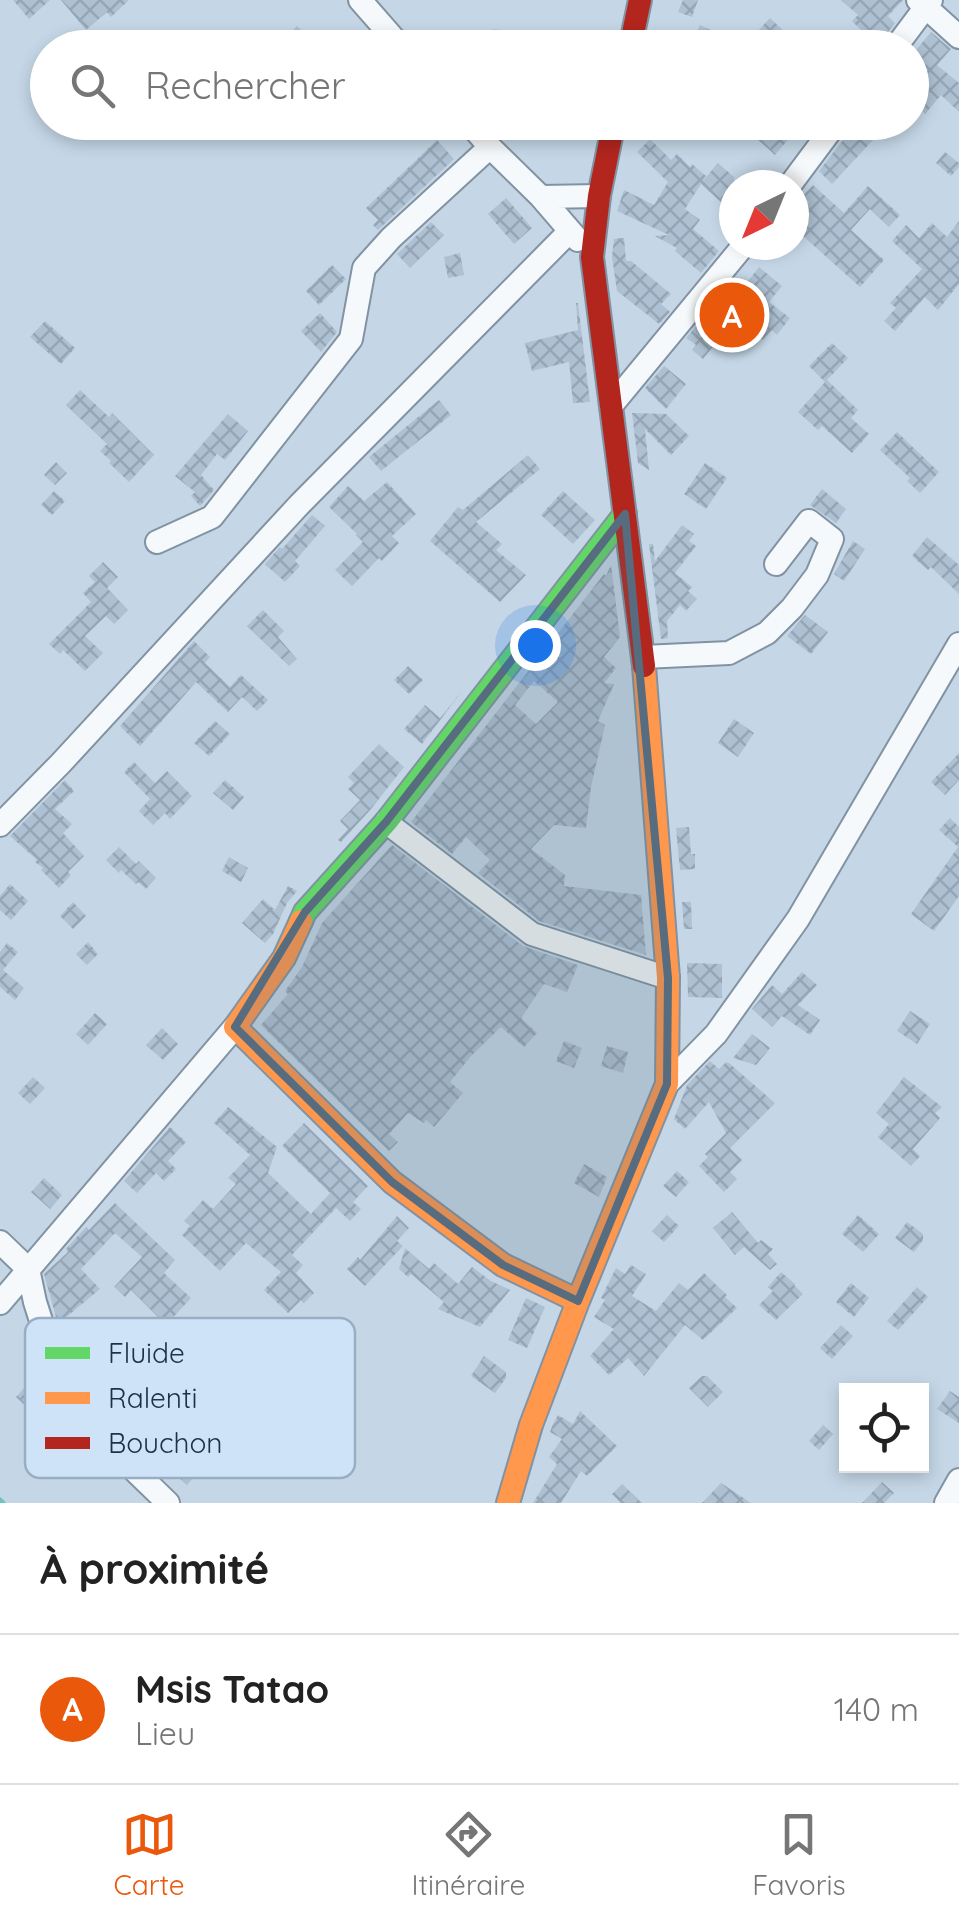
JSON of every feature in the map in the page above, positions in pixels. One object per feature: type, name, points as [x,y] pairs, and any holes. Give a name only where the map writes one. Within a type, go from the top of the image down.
[{"type":"street","points":[[360,0],[386,30]]},
{"type":"street","points":[[634,30],[640,0]]},
{"type":"street","points":[[907,30],[925,2],[959,36]]},
{"type":"street","points":[[483,140],[542,196],[592,256]]},
{"type":"street","points":[[508,1503],[531,1425],[578,1301],[667,1084],[668,978],[643,656],[592,256],[610,140]]},
{"type":"street","points":[[801,170],[824,140]]},
{"type":"street","points":[[158,542],[212,517],[351,340],[364,268],[490,148]]},
{"type":"street","points":[[542,196],[599,196]]},
{"type":"street","points":[[0,825],[299,505],[570,231]]},
{"type":"street","points":[[611,406],[732,260]]},
{"type":"street","points":[[0,1304],[234,1027],[284,958],[305,912],[386,822],[624,514]]},
{"type":"street","points":[[643,656],[729,652],[767,634],[817,576],[832,539],[809,520],[776,564]]},
{"type":"street","points":[[667,1084],[716,1034],[798,918],[959,644]]},
{"type":"street","points":[[386,822],[532,934],[668,978]]},
{"type":"street","points":[[234,1027],[392,1182],[504,1265],[578,1301]]},
{"type":"street","points":[[0,1242],[28,1269],[39,1318]]},
{"type":"street","points":[[142,1478],[168,1503]]},
{"type":"street","points":[[946,1503],[959,1480]]},
{"type":"highlighted area","points":[[625,514],[668,978],[667,1084],[578,1301],[503,1265],[392,1182],[235,1027],[305,912],[386,822]]},
{"type":"building","points":[[13,0],[50,0],[29,19]]},
{"type":"building","points":[[61,0],[129,0],[111,17],[107,12],[86,30]]},
{"type":"building","points":[[683,0],[698,0],[692,17],[678,12]]},
{"type":"building","points":[[841,0],[903,0],[888,16],[895,23],[889,30],[861,30],[852,21],[858,15]]},
{"type":"building","points":[[770,18],[783,30],[759,30]]},
{"type":"building","points":[[931,32],[951,49],[937,65],[959,83],[959,112],[941,95],[929,109]]},
{"type":"building","points":[[437,140],[454,159],[378,230],[373,225],[378,220],[366,208]]},
{"type":"building","points":[[649,140],[671,160],[677,154],[690,167],[692,164],[706,176],[702,182],[718,163],[726,170],[719,170],[719,200],[701,184],[685,209],[700,220],[693,229],[719,251],[701,273],[675,251],[677,248],[655,236],[669,235],[617,211],[624,190],[654,205],[668,182],[637,152]]},
{"type":"building","points":[[758,140],[788,140],[775,155]]},
{"type":"building","points":[[843,140],[873,140],[832,184],[819,171]]},
{"type":"building","points":[[945,152],[959,163],[951,176],[936,163]]},
{"type":"building","points":[[813,185],[844,213],[868,186],[900,215],[889,227],[870,209],[851,230],[884,260],[860,287],[809,241],[809,189]]},
{"type":"building","points":[[506,198],[532,228],[514,244],[488,214]]},
{"type":"building","points":[[959,221],[959,284],[938,310],[925,297],[895,331],[884,321],[896,308],[890,303],[922,269],[892,241],[906,225],[919,238],[932,223],[947,237]]},
{"type":"building","points":[[431,222],[444,235],[410,268],[397,254]]},
{"type":"building","points":[[624,238],[626,261],[671,294],[661,304],[670,312],[659,324],[617,291],[612,257],[614,239]]},
{"type":"building","points":[[460,253],[464,275],[448,278],[444,257]]},
{"type":"building","points":[[332,265],[346,279],[319,305],[306,291]]},
{"type":"building","points":[[759,267],[782,286],[769,302],[790,318],[777,335],[772,330],[763,340],[738,319],[703,359],[692,350],[696,345],[686,338],[730,287],[738,294]]},
{"type":"building","points":[[576,303],[590,402],[573,403],[569,362],[532,371],[525,343],[578,330]]},
{"type":"building","points":[[320,313],[337,332],[321,352],[301,331]]},
{"type":"building","points":[[45,321],[75,348],[61,364],[30,337]]},
{"type":"building","points":[[832,343],[848,358],[827,380],[858,410],[851,418],[869,434],[852,453],[822,426],[818,430],[798,412],[825,382],[809,366]]},
{"type":"building","points":[[664,366],[686,384],[666,409],[645,388]]},
{"type":"building","points":[[80,390],[109,417],[112,413],[154,455],[129,482],[100,451],[107,444],[66,405]]},
{"type":"building","points":[[439,400],[451,415],[381,471],[369,457]]},
{"type":"building","points":[[632,413],[666,414],[689,436],[671,455],[645,429],[649,470],[638,463]]},
{"type":"building","points":[[228,414],[248,431],[225,460],[217,454],[201,475],[214,490],[200,506],[191,496],[195,492],[175,476]]},
{"type":"building","points":[[897,432],[939,472],[920,493],[880,450]]},
{"type":"building","points":[[528,455],[540,469],[476,522],[502,544],[496,550],[526,575],[500,602],[430,541],[458,507],[463,510]]},
{"type":"building","points":[[56,462],[67,473],[55,485],[44,475]]},
{"type":"building","points":[[705,463],[727,478],[706,509],[684,494]]},
{"type":"building","points":[[387,482],[416,514],[392,536],[399,543],[352,586],[335,570],[363,542],[329,507],[348,486],[364,501]]},
{"type":"building","points":[[822,489],[846,509],[836,523],[810,505]]},
{"type":"building","points":[[54,491],[65,501],[52,515],[41,505]]},
{"type":"building","points":[[563,491],[595,520],[573,544],[541,515]]},
{"type":"building","points":[[312,515],[325,526],[295,561],[300,566],[285,582],[265,564]]},
{"type":"building","points":[[682,525],[694,534],[689,541],[696,546],[675,573],[692,587],[688,591],[697,599],[686,611],[680,605],[667,621],[668,638],[661,639],[649,544],[653,544],[655,561]]},
{"type":"building","points":[[927,537],[959,565],[959,594],[931,567],[928,570],[912,556]]},
{"type":"building","points":[[853,541],[865,549],[844,581],[834,574]]},
{"type":"building","points":[[103,562],[118,577],[107,588],[128,610],[114,624],[106,616],[85,636],[103,653],[85,671],[63,650],[60,654],[49,644],[91,602],[83,593],[95,582],[89,576]]},
{"type":"building","points":[[611,565],[620,637],[604,657],[616,668],[604,683],[614,684],[598,721],[605,725],[586,828],[554,825],[531,849],[565,875],[564,886],[641,895],[646,955],[539,921],[478,873],[490,860],[466,837],[452,854],[411,822]],"holes":[[[534,681],[558,702],[536,724],[515,705]]]},
{"type":"building","points":[[263,610],[284,631],[278,637],[297,659],[289,666],[247,626]]},
{"type":"building","points":[[805,615],[828,632],[811,654],[787,636]]},
{"type":"building","points":[[194,641],[210,657],[205,663],[230,687],[241,675],[268,700],[257,711],[242,697],[228,712],[196,682],[140,746],[120,726]]},
{"type":"building","points":[[408,666],[423,680],[409,694],[394,680]]},
{"type":"building","points":[[463,690],[422,744],[404,729],[425,705],[440,718]]},
{"type":"building","points":[[734,719],[754,733],[738,757],[718,743]]},
{"type":"building","points":[[215,721],[230,734],[209,756],[194,743]]},
{"type":"building","points":[[379,744],[404,767],[341,842],[338,840],[348,829],[340,821],[360,800],[348,789],[354,783],[348,777]]},
{"type":"building","points":[[959,753],[959,780],[945,795],[931,782]]},
{"type":"building","points":[[134,762],[155,783],[167,771],[192,796],[170,819],[165,813],[153,825],[139,811],[150,799],[124,772]]},
{"type":"building","points":[[65,780],[74,791],[55,809],[72,824],[63,833],[84,856],[59,888],[41,870],[37,860],[10,836]]},
{"type":"building","points":[[225,780],[244,797],[233,810],[213,793]]},
{"type":"building","points":[[950,818],[959,827],[959,896],[934,931],[911,914],[958,847],[939,830]]},
{"type":"building","points":[[689,827],[695,869],[680,870],[676,828]]},
{"type":"building","points":[[392,845],[523,946],[578,965],[567,992],[544,984],[521,1018],[537,1033],[524,1047],[501,1027],[450,1082],[463,1093],[434,1127],[408,1113],[389,1134],[398,1142],[389,1151],[261,1025],[288,994],[285,991],[302,967],[322,923]]},
{"type":"building","points":[[119,847],[156,878],[146,889],[106,860]]},
{"type":"building","points":[[229,857],[248,868],[241,882],[222,871]]},
{"type":"building","points":[[10,884],[28,901],[11,920],[0,910],[0,896]]},
{"type":"building","points":[[288,886],[297,891],[265,943],[242,923],[263,899],[275,910]]},
{"type":"building","points":[[73,902],[86,916],[73,929],[60,916]]},
{"type":"building","points":[[682,902],[691,902],[692,929],[684,929]]},
{"type":"building","points":[[88,942],[98,954],[87,965],[76,954]]},
{"type":"building","points":[[7,943],[18,952],[3,970],[24,988],[15,1000],[0,987],[0,952]]},
{"type":"building","points":[[687,963],[722,964],[722,998],[688,997]]},
{"type":"building","points":[[802,972],[817,985],[798,1005],[820,1020],[810,1035],[782,1016],[772,1027],[752,1009],[772,985],[782,994]]},
{"type":"building","points":[[910,1011],[930,1024],[917,1044],[897,1031]]},
{"type":"building","points":[[95,1013],[107,1024],[88,1045],[76,1034]]},
{"type":"building","points":[[162,1028],[178,1044],[163,1060],[146,1045]]},
{"type":"building","points":[[752,1034],[770,1048],[756,1065],[733,1058]]},
{"type":"building","points":[[564,1041],[582,1048],[574,1068],[556,1061]]},
{"type":"building","points":[[607,1046],[628,1052],[623,1073],[601,1066]]},
{"type":"building","points":[[710,1061],[719,1069],[729,1063],[775,1103],[730,1148],[742,1160],[730,1172],[737,1179],[724,1192],[699,1166],[726,1133],[709,1102],[685,1129],[674,1119],[687,1085]]},
{"type":"building","points":[[33,1077],[45,1088],[30,1104],[18,1093]]},
{"type":"building","points":[[904,1077],[942,1107],[935,1113],[940,1118],[913,1149],[920,1156],[911,1166],[878,1137],[889,1124],[876,1113]]},
{"type":"building","points":[[228,1107],[277,1147],[268,1173],[311,1214],[330,1193],[282,1146],[304,1123],[368,1186],[353,1202],[361,1209],[350,1221],[336,1208],[292,1255],[303,1265],[296,1273],[314,1293],[288,1313],[264,1290],[281,1272],[246,1243],[220,1271],[182,1235],[190,1226],[184,1221],[203,1200],[213,1209],[236,1184],[228,1178],[250,1155],[214,1123]]},
{"type":"building","points":[[170,1127],[186,1142],[168,1161],[176,1169],[164,1181],[156,1173],[137,1193],[124,1181]]},
{"type":"building","points":[[584,1164],[607,1177],[599,1197],[574,1183]]},
{"type":"building","points":[[677,1171],[689,1182],[676,1197],[663,1186]]},
{"type":"building","points":[[44,1178],[62,1195],[50,1209],[31,1192]]},
{"type":"building","points":[[115,1203],[175,1260],[164,1273],[191,1298],[173,1318],[159,1318],[131,1290],[125,1297],[114,1287],[142,1257],[115,1233],[81,1269],[100,1289],[65,1318],[56,1318],[44,1274],[68,1252],[66,1249],[86,1227],[89,1230]]},
{"type":"building","points":[[732,1212],[758,1243],[761,1240],[773,1249],[768,1254],[777,1264],[770,1270],[744,1247],[735,1255],[713,1228]]},
{"type":"building","points":[[667,1215],[679,1226],[664,1242],[652,1231]]},
{"type":"building","points":[[858,1215],[879,1234],[863,1252],[842,1234]]},
{"type":"building","points":[[397,1216],[409,1228],[397,1241],[403,1246],[365,1286],[347,1269],[358,1257],[360,1260]]},
{"type":"building","points":[[907,1222],[923,1234],[914,1252],[895,1238]]},
{"type":"building","points":[[405,1248],[429,1269],[434,1263],[458,1284],[472,1267],[510,1290],[480,1327],[438,1309],[444,1302],[411,1274],[408,1277],[399,1269]]},
{"type":"building","points":[[631,1265],[646,1274],[632,1296],[656,1311],[679,1283],[688,1290],[704,1273],[737,1308],[703,1340],[685,1325],[644,1376],[628,1358],[609,1375],[590,1356],[614,1329],[594,1317],[605,1300],[601,1298],[616,1268],[625,1274]]},
{"type":"building","points":[[781,1272],[803,1294],[776,1320],[759,1305],[773,1291],[768,1287]]},
{"type":"building","points":[[851,1283],[869,1298],[854,1317],[836,1302]]},
{"type":"building","points":[[917,1287],[928,1297],[898,1330],[887,1321]]},
{"type":"building","points":[[526,1298],[545,1307],[527,1348],[508,1340]]},
{"type":"building","points":[[841,1325],[853,1336],[832,1359],[820,1348]]},
{"type":"building","points":[[484,1356],[506,1372],[495,1393],[471,1376]]},
{"type":"building","points":[[707,1376],[723,1392],[708,1407],[689,1388]]},
{"type":"building","points":[[25,1387],[25,1405],[16,1397]]},
{"type":"building","points":[[950,1391],[959,1397],[959,1423],[937,1409]]},
{"type":"building","points":[[580,1411],[617,1446],[587,1476],[581,1471],[561,1503],[533,1503],[557,1464],[549,1457],[562,1439],[550,1432],[553,1424],[558,1415],[573,1424]]},
{"type":"building","points":[[823,1425],[833,1434],[819,1450],[809,1441]]},
{"type":"building","points":[[882,1482],[894,1493],[884,1503],[862,1503]]},
{"type":"building","points":[[721,1483],[751,1503],[702,1503]]},
{"type":"building","points":[[622,1484],[642,1503],[621,1503],[612,1494]]},
{"type":"waterway","points":[[0,1500],[3,1503]]},
{"type":"traffic: fast","points":[[301,921],[386,822],[625,514]]},
{"type":"traffic: slow","points":[[508,1503],[531,1425],[578,1301],[667,1084],[668,978],[644,666]]},
{"type":"traffic: slow","points":[[301,921],[284,958],[235,1027],[392,1182],[503,1265],[578,1301]]},
{"type":"traffic: jam","points":[[634,30],[640,0]]},
{"type":"traffic: jam","points":[[610,140],[592,257],[644,666]]},
{"type":"place","name":"Msis Tatao","points":[[732,315]]}]
